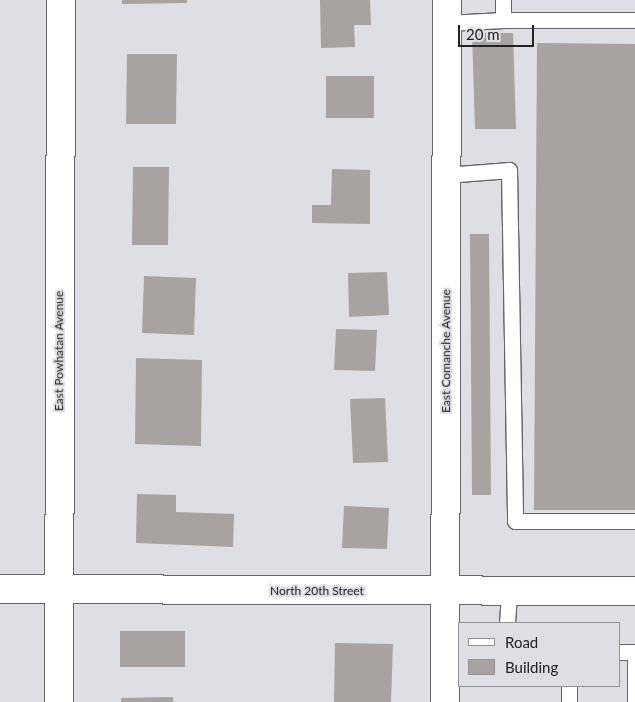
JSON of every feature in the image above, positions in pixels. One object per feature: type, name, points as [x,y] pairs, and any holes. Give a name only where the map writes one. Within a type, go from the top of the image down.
[{"type":"street","name":"East Powhatan Avenue","points":[[59,702],[61,0]]},
{"type":"street","name":"East Comanche Avenue","points":[[445,702],[447,11]]},
{"type":"street","name":"North 20th Street","points":[[0,589],[635,591]]},
{"type":"lane","points":[[503,0],[503,20]]},
{"type":"lane","points":[[447,11],[503,20],[635,20]]},
{"type":"lane","points":[[446,175],[509,170],[515,522],[635,521]]},
{"type":"lane","points":[[507,622],[510,591]]},
{"type":"lane","points":[[620,652],[635,652],[634,702]]},
{"type":"lane","points":[[569,687],[569,702]]},
{"type":"building","points":[[122,0],[187,0],[187,3],[122,4]]},
{"type":"building","points":[[320,0],[370,0],[371,25],[354,25],[355,47],[321,48]]},
{"type":"building","points":[[472,33],[513,33],[516,129],[475,129]]},
{"type":"building","points":[[537,43],[635,44],[635,510],[534,510]]},
{"type":"building","points":[[127,54],[177,54],[176,124],[126,124]]},
{"type":"building","points":[[326,76],[374,76],[374,118],[326,118]]},
{"type":"building","points":[[133,167],[169,167],[168,245],[132,245]]},
{"type":"building","points":[[332,169],[370,170],[370,224],[312,223],[312,205],[331,205]]},
{"type":"building","points":[[470,234],[489,234],[491,495],[472,495]]},
{"type":"building","points":[[387,272],[389,315],[349,317],[348,273]]},
{"type":"building","points":[[144,276],[196,278],[194,335],[142,333]]},
{"type":"building","points":[[336,329],[377,330],[375,371],[334,370]]},
{"type":"building","points":[[136,358],[202,360],[201,446],[135,444]]},
{"type":"building","points":[[385,398],[388,462],[353,463],[350,399]]},
{"type":"building","points":[[137,494],[176,495],[176,512],[234,514],[233,547],[136,543]]},
{"type":"building","points":[[344,506],[389,508],[387,549],[342,548]]},
{"type":"building","points":[[120,631],[185,631],[185,667],[120,667]]},
{"type":"building","points":[[335,643],[393,644],[391,702],[334,702]]},
{"type":"building","points":[[173,697],[173,702],[121,702],[121,698]]}]
